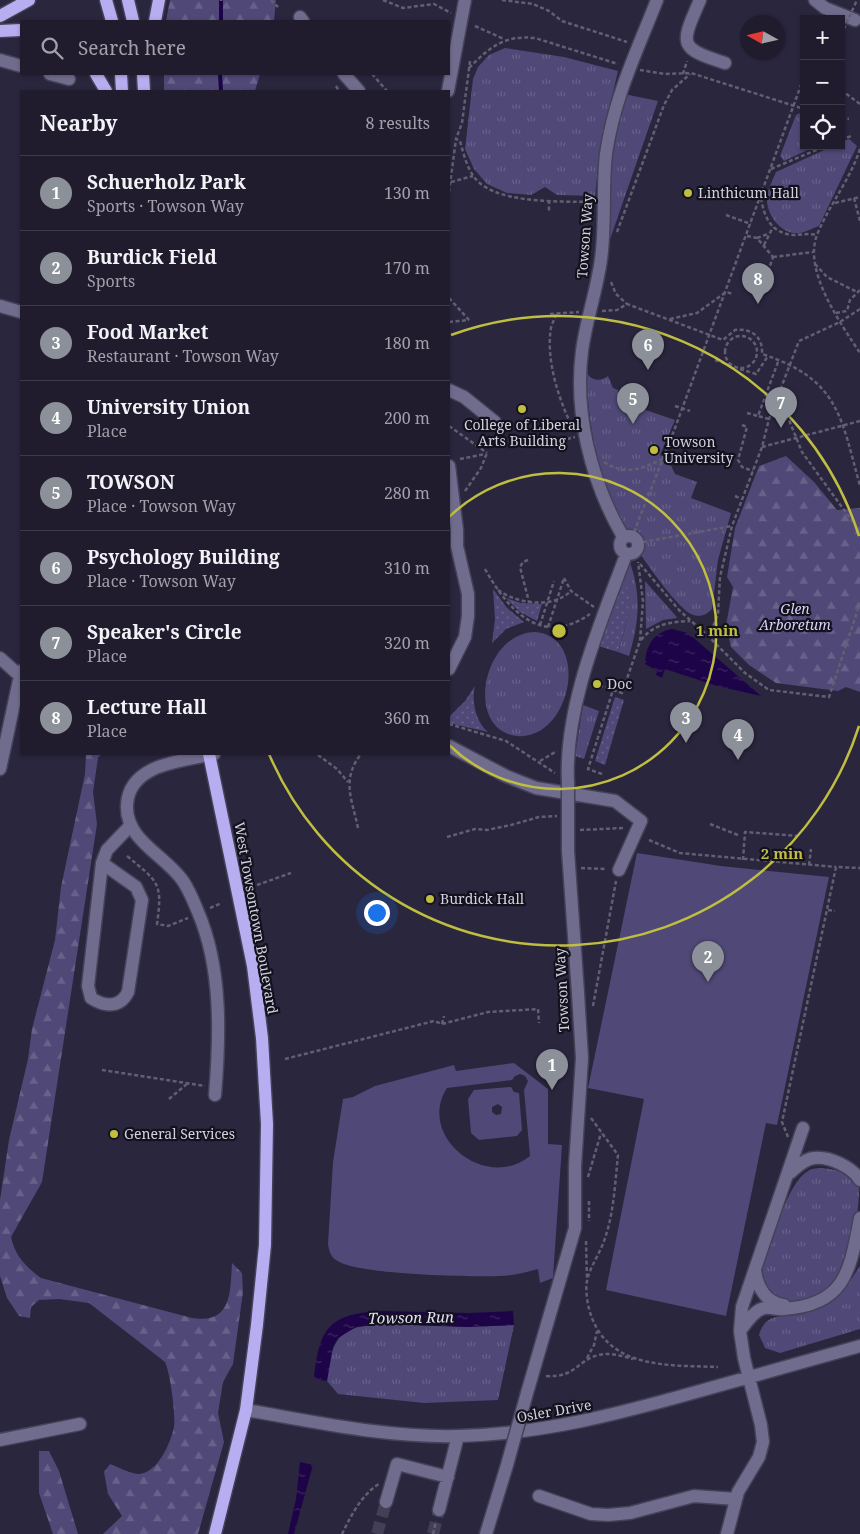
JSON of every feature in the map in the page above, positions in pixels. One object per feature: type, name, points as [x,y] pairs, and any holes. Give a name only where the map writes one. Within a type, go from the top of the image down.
[{"type":"main road","points":[[0,16],[29,0]]},
{"type":"main road","points":[[106,0],[112,20]]},
{"type":"main road","points":[[128,0],[133,20]]},
{"type":"main road","points":[[154,20],[159,0]]},
{"type":"main road","points":[[0,31],[20,30]]},
{"type":"main road","points":[[97,75],[105,90]]},
{"type":"main road","points":[[121,75],[122,90]]},
{"type":"main road","points":[[143,75],[144,90]]},
{"type":"main road","name":"West Towsontown Boulevard","points":[[211,755],[253,966],[266,1080],[267,1166],[265,1245],[246,1410],[215,1534]]},
{"type":"street","points":[[448,90],[465,0]]},
{"type":"street","name":"Towson Way","points":[[628,534],[601,489],[589,448],[582,402],[581,358],[601,258],[606,152],[611,127],[628,67],[657,0]]},
{"type":"street","points":[[700,0],[687,31],[686,41],[692,51],[726,63]]},
{"type":"street","points":[[815,0],[825,8],[854,20]]},
{"type":"street","points":[[0,60],[20,66]]},
{"type":"street","points":[[54,75],[69,79]]},
{"type":"street","points":[[345,75],[359,90]]},
{"type":"street","points":[[0,306],[20,312]]},
{"type":"street","points":[[450,390],[464,397],[495,422]]},
{"type":"street","points":[[450,667],[465,637],[468,616],[468,594],[451,543],[457,530],[454,462]]},
{"type":"street","name":"Towson Way","points":[[486,1534],[575,1228],[575,1166],[582,1058],[567,817],[568,780],[573,723],[600,609],[630,559]]},
{"type":"street","points":[[0,658],[20,673]]},
{"type":"street","points":[[0,769],[20,679]]},
{"type":"street","points":[[450,747],[506,776],[536,788],[615,801],[641,821],[619,870]]},
{"type":"street","points":[[207,755],[157,767],[141,776],[133,785],[127,804],[130,826],[140,840],[155,852],[183,882],[198,913],[208,941],[214,968],[217,999],[215,1095]]},
{"type":"street","points":[[102,863],[136,887],[142,900],[128,992],[124,1000],[114,1005],[99,1004],[91,998],[88,986],[102,863],[107,850],[130,826]]},
{"type":"street","points":[[727,1534],[736,1499],[759,1457],[763,1442],[761,1424],[740,1331],[742,1307],[803,1128]]},
{"type":"street","points":[[788,1174],[801,1163],[813,1158],[825,1159],[850,1168],[860,1180]]},
{"type":"street","points":[[740,1331],[752,1316],[763,1308],[783,1309],[798,1307],[817,1303],[833,1295],[847,1272],[860,1218]]},
{"type":"street","points":[[755,1268],[759,1287],[771,1302],[798,1307]]},
{"type":"street","name":"Osler Drive","points":[[246,1410],[363,1429],[458,1436],[518,1433],[562,1427],[617,1414],[860,1346]]},
{"type":"street","points":[[0,1440],[80,1424]]},
{"type":"street","points":[[439,1510],[458,1436]]},
{"type":"street","points":[[386,1502],[397,1464],[448,1477]]},
{"type":"street","points":[[539,1496],[591,1514],[608,1515],[630,1512],[694,1496],[736,1499]]},
{"type":"path","points":[[270,0],[278,7]]},
{"type":"path","points":[[383,0],[402,8],[434,4],[452,14]]},
{"type":"path","points":[[502,0],[533,4],[570,25],[637,45]]},
{"type":"path","points":[[845,26],[857,0]]},
{"type":"path","points":[[475,26],[504,39],[535,38],[628,67],[665,74],[691,73],[800,108]]},
{"type":"path","points":[[469,68],[487,51],[504,39]]},
{"type":"path","points":[[450,182],[456,139],[462,123],[470,61]]},
{"type":"path","points":[[617,233],[664,105],[672,90],[691,73]]},
{"type":"path","points":[[373,75],[386,90]]},
{"type":"path","points":[[628,534],[664,459],[800,88]]},
{"type":"path","points":[[845,93],[860,104]]},
{"type":"path","points":[[845,118],[849,119]]},
{"type":"path","points":[[845,138],[851,136]]},
{"type":"path","points":[[456,139],[460,142],[472,176],[489,189],[504,196],[603,203]]},
{"type":"path","points":[[860,149],[817,235],[813,252],[816,273],[840,322],[860,353]]},
{"type":"path","points":[[771,169],[816,150]]},
{"type":"path","points":[[450,182],[461,177],[472,176]]},
{"type":"path","points":[[761,197],[763,211],[773,227],[792,235],[817,235]]},
{"type":"path","points":[[835,202],[860,197]]},
{"type":"path","points":[[854,198],[860,221]]},
{"type":"path","points":[[549,200],[549,213]]},
{"type":"path","points":[[726,215],[751,224]]},
{"type":"path","points":[[764,245],[773,227]]},
{"type":"path","points":[[746,236],[757,238],[770,234]]},
{"type":"path","points":[[757,238],[773,257]]},
{"type":"path","points":[[773,257],[813,252]]},
{"type":"path","points":[[766,278],[773,257]]},
{"type":"path","points":[[813,262],[827,277],[858,291],[850,300],[848,311],[836,313]]},
{"type":"path","points":[[611,278],[616,294],[627,304],[723,340],[736,330],[748,330],[759,338],[762,354],[778,362],[790,365],[806,374],[824,389],[833,401],[844,426],[860,486]]},
{"type":"path","points":[[726,292],[733,294]]},
{"type":"path","points":[[667,319],[698,313],[726,292]]},
{"type":"path","points":[[450,299],[469,320],[450,322]]},
{"type":"path","points":[[603,311],[617,310],[627,304]]},
{"type":"path","points":[[709,637],[718,614],[720,577],[732,526],[762,447],[769,419],[799,341],[840,322],[860,309]]},
{"type":"path","points":[[550,314],[582,312]]},
{"type":"path","points":[[556,314],[551,327],[550,349],[556,383],[571,423]]},
{"type":"path","points":[[746,336],[748,330]]},
{"type":"path","points":[[746,336],[756,347],[756,357],[746,367],[736,367],[728,362],[725,349],[733,338],[746,336]]},
{"type":"path","points":[[715,360],[756,374],[768,356]]},
{"type":"path","points":[[758,416],[778,362]]},
{"type":"path","points":[[675,406],[690,411]]},
{"type":"path","points":[[773,410],[789,420],[802,452],[860,532]]},
{"type":"path","points":[[747,413],[769,419]]},
{"type":"path","points":[[762,447],[860,421]]},
{"type":"path","points":[[742,425],[747,428],[738,460],[742,467],[753,471]]},
{"type":"path","points":[[450,427],[486,453]]},
{"type":"path","points":[[574,430],[605,463],[624,470],[637,470],[664,459]]},
{"type":"path","points":[[454,462],[486,453]]},
{"type":"path","points":[[464,494],[481,468],[486,453]]},
{"type":"path","points":[[735,496],[742,499]]},
{"type":"path","points":[[643,542],[732,526]]},
{"type":"path","points":[[630,559],[638,562],[659,588],[745,673],[769,690],[828,697],[860,605]]},
{"type":"path","points":[[528,560],[523,562],[520,567],[529,602]]},
{"type":"path","points":[[582,679],[622,693],[640,641],[643,601],[638,562]]},
{"type":"path","points":[[485,569],[495,587],[513,610],[525,619],[540,625],[548,627],[569,625],[600,609],[571,591],[564,578],[548,627]]},
{"type":"path","points":[[540,625],[554,581]]},
{"type":"path","points":[[495,587],[511,598],[529,602],[557,600],[571,591]]},
{"type":"path","points":[[640,641],[649,630],[658,626],[672,622],[691,621]]},
{"type":"path","points":[[602,774],[588,769],[613,690]]},
{"type":"path","points":[[450,724],[506,740],[540,761],[558,776],[568,780]]},
{"type":"path","points":[[318,755],[337,768],[348,782]]},
{"type":"path","points":[[358,828],[348,782],[350,771],[360,755]]},
{"type":"path","points":[[447,837],[475,829],[487,830],[511,825],[538,817],[567,817]]},
{"type":"path","points":[[710,824],[738,835]]},
{"type":"path","points":[[568,831],[624,828]]},
{"type":"path","points":[[743,860],[745,832],[798,836]]},
{"type":"path","points":[[649,840],[680,853],[743,860],[860,868]]},
{"type":"path","points":[[809,865],[811,849]]},
{"type":"path","points":[[790,1139],[786,1135],[782,1122],[836,867]]},
{"type":"path","points":[[581,877],[581,868],[619,870],[591,1013]]},
{"type":"path","points":[[256,885],[291,873]]},
{"type":"path","points":[[207,909],[222,903]]},
{"type":"path","points":[[828,910],[835,911]]},
{"type":"path","points":[[168,926],[190,917]]},
{"type":"path","points":[[285,1059],[434,1022],[442,1024],[488,1012],[538,1009],[539,1023]]},
{"type":"path","points":[[442,1024],[444,1016]]},
{"type":"path","points":[[102,1070],[206,1086],[207,1079]]},
{"type":"path","points":[[169,1099],[188,1083]]},
{"type":"path","points":[[586,1110],[618,1155],[614,1196],[605,1238],[587,1281],[588,1310],[597,1331],[607,1344],[637,1360]]},
{"type":"path","points":[[590,1174],[601,1133]]},
{"type":"path","points":[[587,1360],[594,1345],[597,1331]]},
{"type":"path","points":[[540,1375],[570,1373],[587,1360],[598,1355],[611,1353],[637,1360],[669,1365],[718,1367]]},
{"type":"path","points":[[342,1534],[352,1512],[372,1488],[394,1475]]},
{"type":"green space","points":[[170,0],[276,0],[274,20],[166,20]]},
{"type":"green space","points":[[505,48],[564,57],[618,71],[600,148],[595,196],[557,195],[545,187],[531,195],[507,193],[487,184],[474,169],[465,149],[473,79],[478,67],[489,55]]},
{"type":"green space","points":[[164,75],[260,75],[255,90],[164,90]]},
{"type":"green space","points":[[624,94],[658,101],[607,248],[612,152]]},
{"type":"green space","points":[[800,113],[800,150],[807,150],[784,161],[780,156],[796,115]]},
{"type":"green space","points":[[849,139],[857,146],[819,226],[800,233],[793,233],[781,228],[772,217],[767,205],[768,192],[776,172],[824,150],[845,150],[845,140]]},
{"type":"green space","points":[[586,369],[589,376],[594,379],[598,380],[608,376],[613,388],[618,390],[619,401],[675,420],[660,455],[668,459],[675,474],[697,482],[691,498],[731,513],[718,560],[712,609],[705,614],[697,616],[691,614],[678,603],[640,554],[643,545],[638,535],[625,531],[608,492],[596,452],[589,411]]},
{"type":"green space","name":"Glen Arboretum","points":[[786,456],[814,482],[837,510],[860,508],[860,692],[846,687],[838,691],[776,683],[749,665],[731,647],[726,625],[733,587],[727,577],[735,528],[759,466]]},
{"type":"green space","points":[[629,560],[636,585],[638,608],[629,656],[618,652],[627,616],[628,598],[623,579]]},
{"type":"green space","points":[[623,579],[627,586],[629,605],[618,652],[598,646],[609,630],[615,612],[614,601]]},
{"type":"green space","points":[[645,581],[677,618],[663,620],[646,629]]},
{"type":"green space","points":[[493,589],[507,608],[524,622],[506,629],[492,643],[495,619]]},
{"type":"green space","points":[[506,598],[521,603],[542,604],[537,621],[520,612]]},
{"type":"green space","points":[[614,601],[615,613],[612,625],[598,646]]},
{"type":"green space","points":[[535,632],[553,638],[564,651],[568,668],[567,688],[561,707],[550,723],[535,733],[517,736],[500,730],[490,717],[485,701],[486,682],[492,664],[502,648],[517,637]]},
{"type":"green space","points":[[475,686],[474,705],[480,723],[488,732],[450,723],[450,716],[465,701]]},
{"type":"green space","points":[[615,697],[624,700],[605,765],[595,761]]},
{"type":"green space","points":[[583,705],[599,711],[584,759],[575,756]]},
{"type":"green space","points":[[86,755],[100,755],[98,758],[93,792],[97,824],[42,1182],[11,1237],[15,1250],[22,1260],[41,1278],[192,1318],[205,1319],[215,1316],[222,1311],[229,1295],[232,1263],[242,1273],[243,1292],[233,1364],[223,1382],[218,1413],[224,1442],[198,1534],[103,1534],[122,1516],[108,1494],[104,1472],[110,1464],[136,1474],[146,1472],[158,1463],[170,1441],[174,1427],[174,1413],[171,1384],[165,1362],[89,1303],[59,1299],[39,1300],[31,1307],[30,1318],[19,1316],[7,1298],[0,1276],[0,1200],[9,1140],[28,1059],[32,1029],[55,940],[61,887],[85,774]]},
{"type":"green space","points":[[637,853],[721,866],[829,877],[777,1125],[766,1123],[726,1316],[606,1290],[644,1099],[588,1088]]},
{"type":"green space","points":[[514,1063],[548,1089],[548,1144],[562,1145],[553,1278],[540,1283],[538,1269],[515,1275],[500,1276],[389,1272],[347,1265],[336,1260],[330,1253],[328,1244],[333,1162],[343,1099],[353,1097],[375,1086],[454,1065],[456,1071]],"holes":[[[520,1074],[525,1076],[528,1081],[524,1090],[530,1156],[513,1165],[494,1167],[476,1163],[460,1154],[448,1140],[441,1124],[440,1106],[447,1088],[512,1080]]]},
{"type":"green space","points":[[511,1087],[514,1092],[519,1093],[522,1130],[517,1136],[479,1140],[471,1133],[468,1099],[474,1090]],"holes":[[[498,1104],[502,1107],[501,1114],[496,1115],[492,1112],[492,1107]]]},
{"type":"green space","points":[[823,1168],[848,1175],[859,1187],[856,1226],[852,1251],[847,1266],[832,1288],[826,1293],[793,1301],[778,1299],[768,1289],[762,1270],[780,1216],[786,1201],[800,1177],[813,1169]]},
{"type":"green space","points":[[860,1266],[860,1329],[780,1353],[765,1348],[759,1335],[764,1324],[771,1318],[809,1309],[832,1300],[843,1290]]},
{"type":"green space","points":[[383,1324],[468,1327],[514,1325],[498,1400],[424,1403],[338,1394],[327,1381],[335,1345],[347,1332],[356,1328]]},
{"type":"green space","points":[[39,1451],[49,1451],[59,1471],[78,1534],[53,1534],[39,1493]]},
{"type":"water","points":[[672,629],[688,633],[761,696],[717,686],[665,669],[662,678],[656,675],[657,671],[645,664],[647,651],[655,637]]},
{"type":"water","points":[[383,1311],[468,1313],[513,1311],[514,1325],[468,1327],[383,1324],[356,1327],[338,1338],[333,1347],[327,1381],[314,1379],[319,1347],[330,1327],[350,1315]]},
{"type":"water","points":[[300,1462],[313,1465],[294,1534],[288,1534],[296,1499]]},
{"type":"waterway","name":"Towson Run","points":[[221,0],[221,20]]},
{"type":"waterway","name":"Towson Run","points":[[220,75],[221,90]]},
{"type":"tunnel","points":[[377,1534],[386,1502]]},
{"type":"tunnel","points":[[433,1534],[439,1510]]},
{"type":"place","name":"Linthicum Hall","points":[[688,193]]},
{"type":"place","name":"Lecture Hall","points":[[758,304]]},
{"type":"place","name":"Psychology Building","points":[[648,370]]},
{"type":"place","name":"College of Liberal Arts Building","points":[[522,409]]},
{"type":"place","name":"TOWSON","points":[[633,424]]},
{"type":"place","name":"Speaker's Circle","points":[[781,428]]},
{"type":"place","name":"Towson University","points":[[654,450]]},
{"type":"place","name":"Doc","points":[[597,684]]},
{"type":"place","name":"Food Market","points":[[686,743]]},
{"type":"place","name":"University Union","points":[[738,760]]},
{"type":"place","name":"Burdick Hall","points":[[430,899]]},
{"type":"place","name":"Burdick Field","points":[[708,982]]},
{"type":"place","name":"Schuerholz Park","points":[[552,1090]]},
{"type":"place","name":"General Services","points":[[114,1134]]}]
